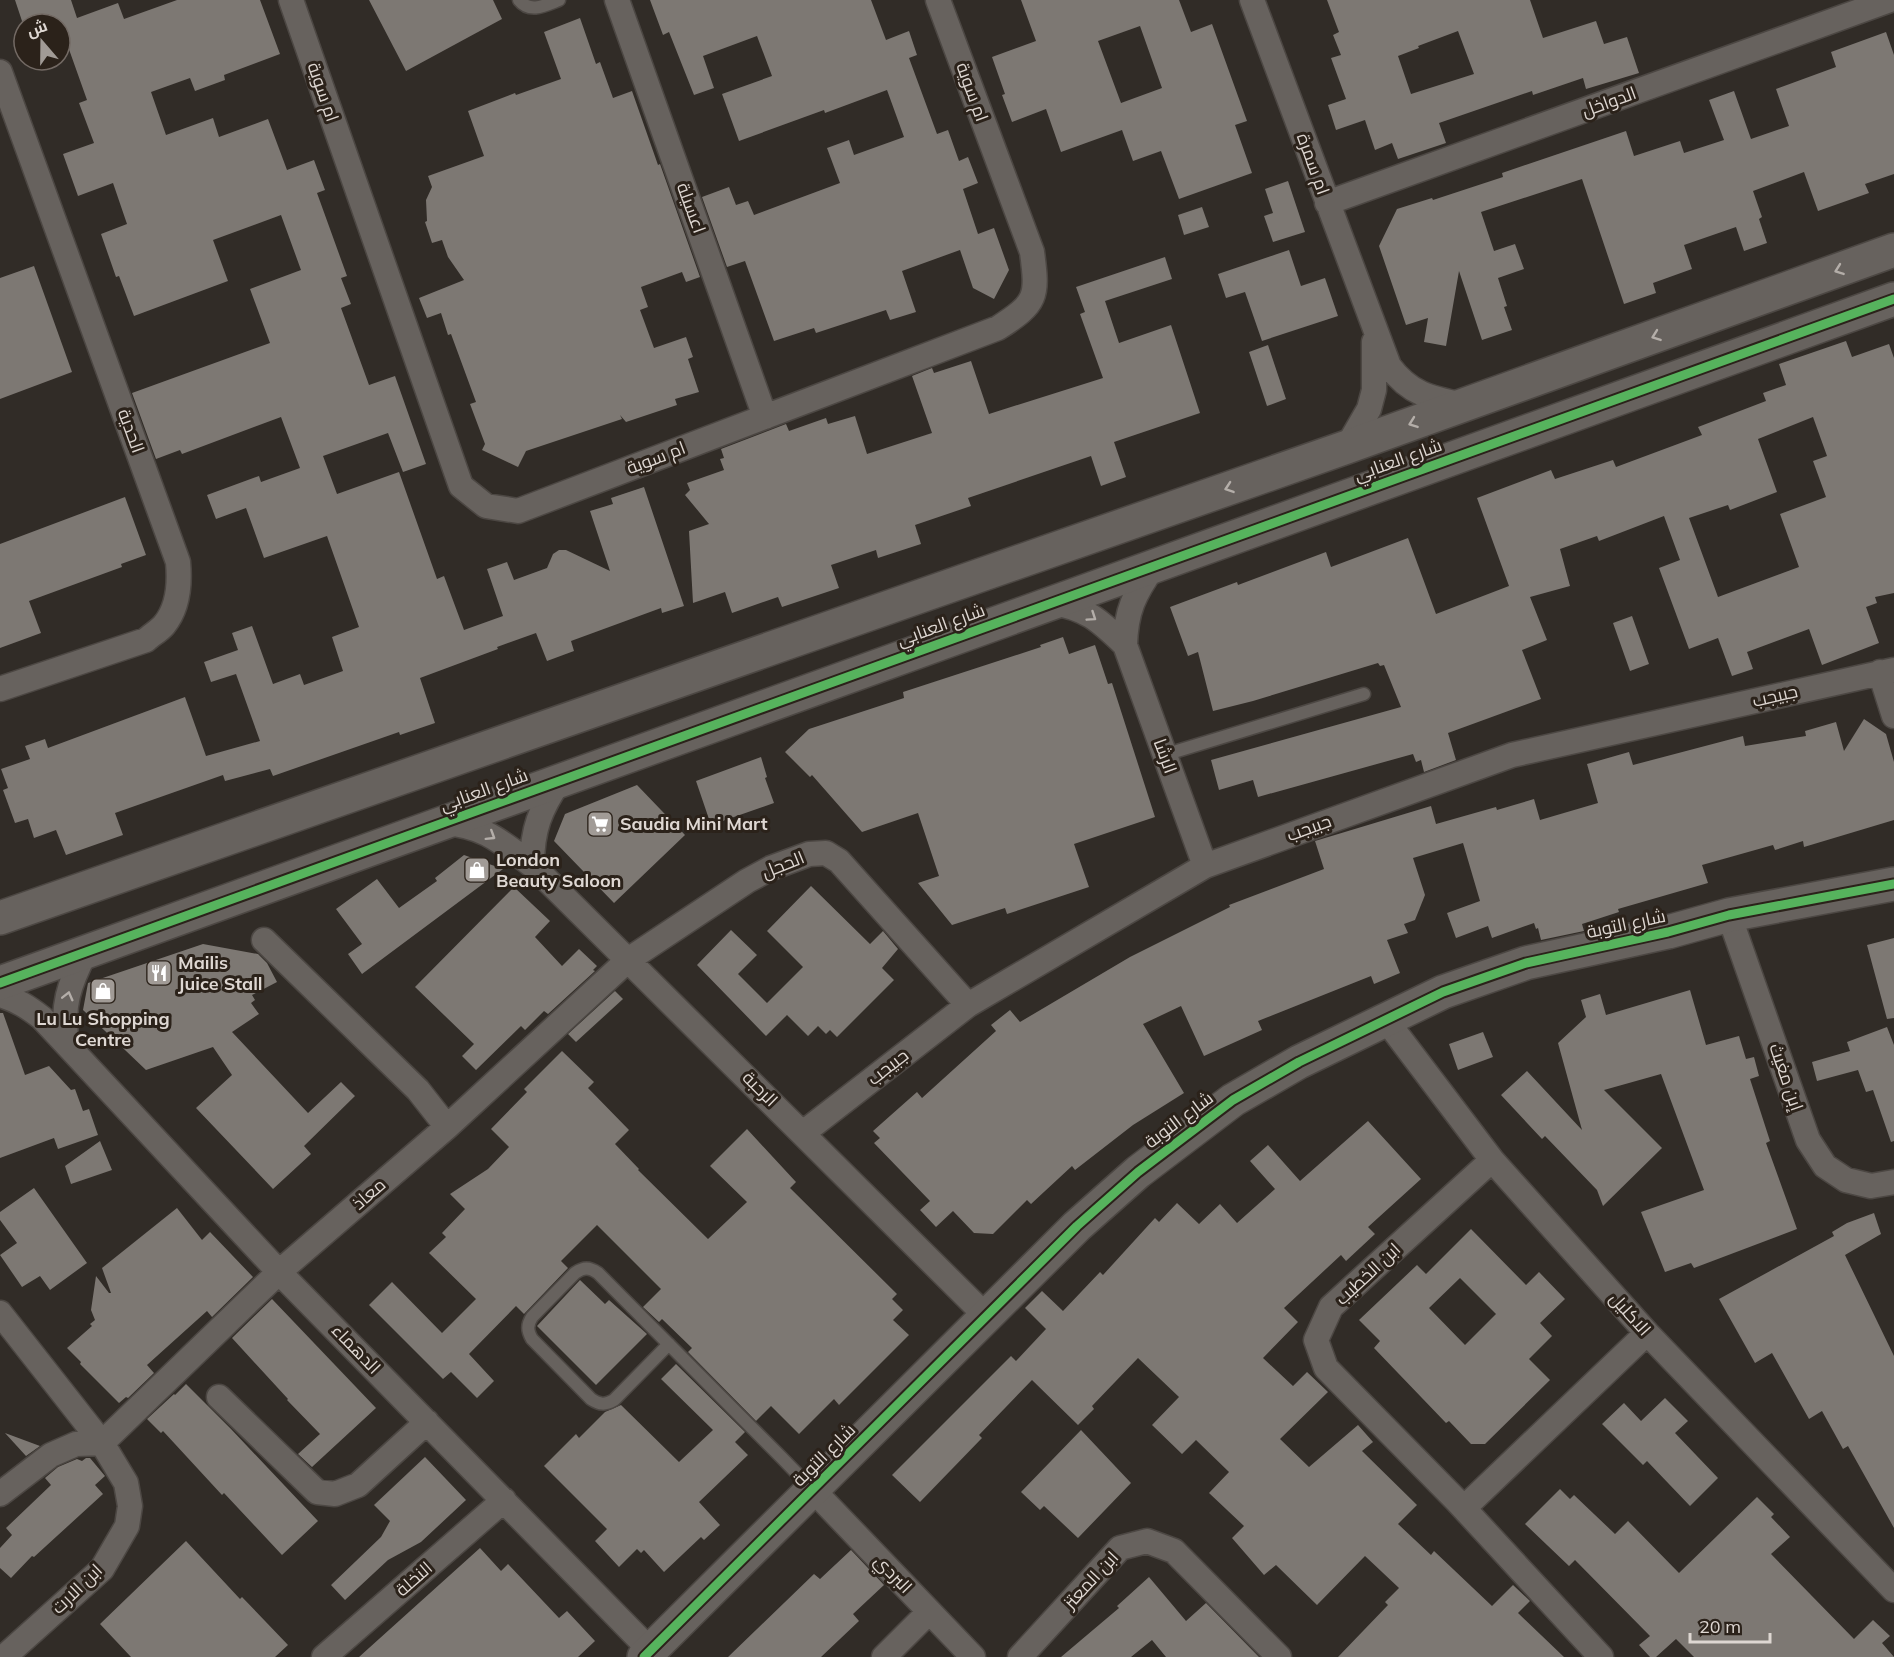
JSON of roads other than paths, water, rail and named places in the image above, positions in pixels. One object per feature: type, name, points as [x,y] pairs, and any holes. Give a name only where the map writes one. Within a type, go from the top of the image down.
[{"type":"street","name":"ام سوية","points":[[291,0],[461,486],[486,506],[518,511],[998,328],[1019,315],[1033,299],[1035,277],[1032,252],[938,0]]},
{"type":"street","name":"اعسيلة","points":[[617,0],[765,417]]},
{"type":"street","name":"ام سمرة","points":[[1252,0],[1389,366],[1400,381],[1417,392],[1434,399],[1463,405]]},
{"type":"street","name":"الدواخل","points":[[1327,203],[1890,0]]},
{"type":"street","name":"الحدية","points":[[0,72],[178,562],[180,582],[176,604],[164,625],[146,640],[0,689]]},
{"type":"street","name":"شارع العنابي","points":[[0,918],[1347,447],[1894,250]]},
{"type":"street","name":"شارع العنابي","points":[[0,983],[1894,299]]},
{"type":"street","name":"ام سمرة","points":[[1347,447],[1369,409],[1374,390],[1374,328]]},
{"type":"street","name":"الرشا","points":[[1154,566],[1129,609],[1125,645],[1205,866]]},
{"type":"street","name":"الرشا","points":[[1051,603],[1082,610],[1096,618],[1125,645]]},
{"type":"street","name":"جبيجب","points":[[803,1133],[968,1005],[1205,866],[1512,754],[1887,671],[1894,716]]},
{"type":"street","points":[[532,865],[532,842],[538,819],[547,799],[560,780]]},
{"type":"street","name":"الرحبة","points":[[444,823],[465,824],[478,828],[493,836],[532,865],[986,1316]]},
{"type":"street","name":"الحجل","points":[[628,960],[747,881],[771,868],[809,854],[826,853],[839,861],[968,1005]]},
{"type":"street","name":"شارع التوبة","points":[[647,1654],[1086,1218],[1137,1172],[1233,1100],[1299,1062],[1443,992],[1526,963],[1668,932],[1729,915],[1894,884]]},
{"type":"street","name":"إبن مغيث","points":[[1729,915],[1808,1140],[1825,1166],[1846,1180],[1871,1186],[1894,1182]]},
{"type":"street","points":[[264,940],[418,1090],[447,1127]]},
{"type":"street","points":[[67,1043],[64,1023],[65,1003],[86,951]]},
{"type":"street","name":"معاذ","points":[[102,1443],[279,1272],[447,1127],[628,960]]},
{"type":"street","name":"الدهماء","points":[[0,995],[28,1006],[67,1043],[279,1272],[504,1500],[647,1654]]},
{"type":"street","name":"الاكليل","points":[[1386,1020],[1492,1160],[1647,1333],[1894,1590]]},
{"type":"street","name":"ابن الخطيب","points":[[1492,1160],[1331,1307],[1316,1340],[1326,1368],[1464,1508],[1601,1657]]},
{"type":"street","name":"ابن الارت","points":[[0,1312],[102,1443],[126,1483],[130,1506],[127,1526],[102,1569],[4,1657]]},
{"type":"street","points":[[1464,1508],[1647,1333]]},
{"type":"street","points":[[219,1397],[317,1492],[335,1494],[358,1485],[427,1422]]},
{"type":"street","points":[[0,1494],[51,1455],[76,1444],[102,1443]]},
{"type":"street","name":"البردي","points":[[813,1490],[973,1657]]},
{"type":"street","name":"النخلة","points":[[336,1653],[504,1500]]},
{"type":"street","name":"ابن المعتز","points":[[1020,1657],[1120,1548],[1147,1541],[1174,1551],[1279,1657]]},
{"type":"street","points":[[884,1657],[929,1612]]},
{"type":"lane","points":[[519,0],[530,8],[559,0]]},
{"type":"lane","points":[[1164,755],[1364,694]]},
{"type":"lane","points":[[669,1344],[614,1400],[607,1404],[598,1404],[591,1400],[532,1339],[528,1332],[528,1324],[532,1317],[575,1273],[582,1268],[591,1268],[669,1344],[813,1490]]},
{"type":"place","name":"Saudia Mini Mart","points":[[600,824]]},
{"type":"place","name":"London Beauty Saloon","points":[[477,870]]},
{"type":"place","name":"Mailis Juice Stall","points":[[159,973]]},
{"type":"place","name":"Lu Lu Shopping Centre","points":[[103,991]]}]
